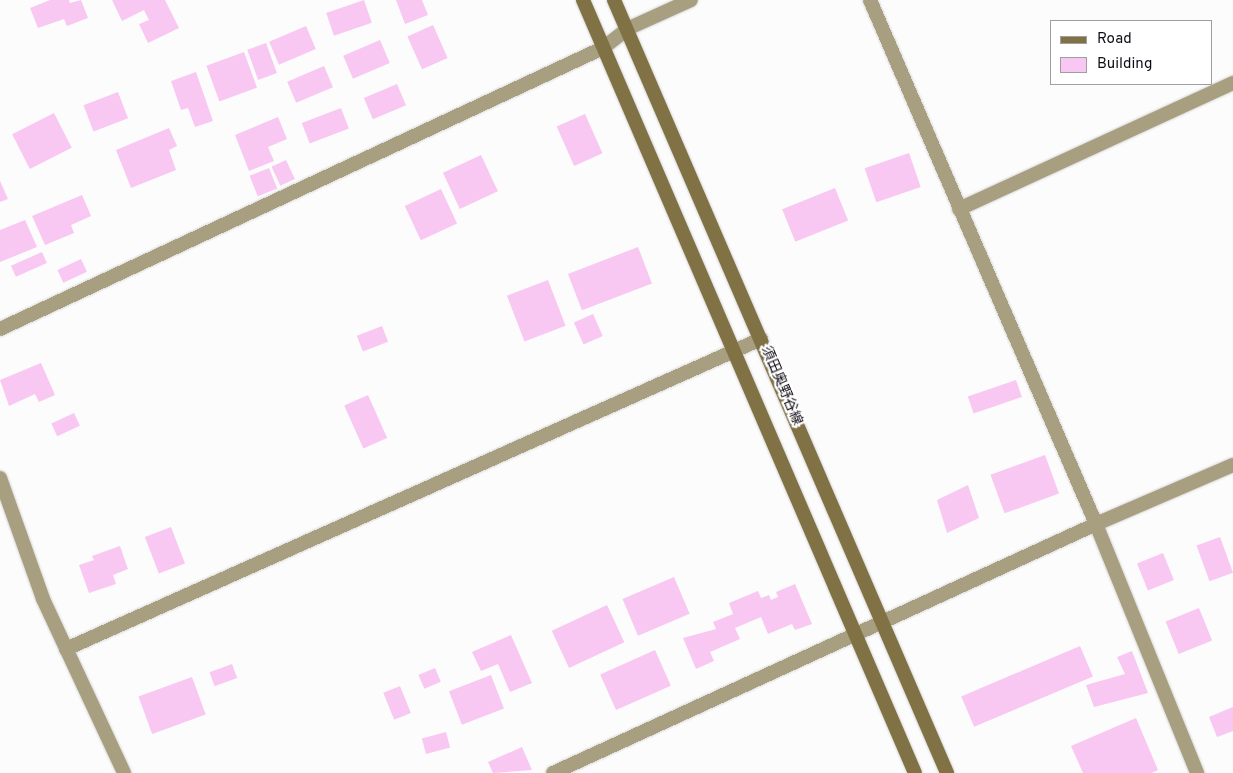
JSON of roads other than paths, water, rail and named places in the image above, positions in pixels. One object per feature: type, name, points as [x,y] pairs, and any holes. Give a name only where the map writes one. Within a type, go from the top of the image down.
[{"type":"main road","points":[[583,0],[915,773]]},
{"type":"main road","name":"須田奥野谷線","points":[[614,0],[947,773]]},
{"type":"street","points":[[0,329],[603,48],[627,29],[691,0]]},
{"type":"street","points":[[870,0],[1096,524],[1197,773]]},
{"type":"street","points":[[959,209],[1233,83]]},
{"type":"street","points":[[66,648],[761,339]]},
{"type":"street","points":[[553,773],[883,624],[1096,524],[1233,464]]},
{"type":"street","points":[[0,478],[43,599],[124,773]]}]
